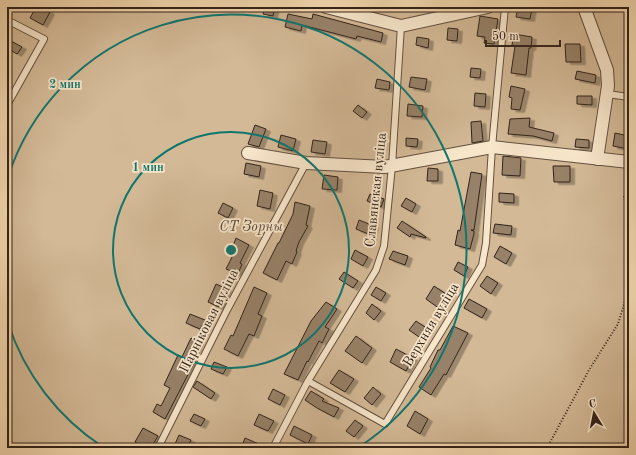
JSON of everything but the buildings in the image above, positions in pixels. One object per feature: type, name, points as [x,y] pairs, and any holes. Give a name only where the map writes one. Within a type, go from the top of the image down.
[{"type":"street","points":[[326,7],[401,26],[488,7]]},
{"type":"street","points":[[584,7],[607,70],[608,86],[597,159]]},
{"type":"street","points":[[248,154],[306,163],[392,166],[492,147],[629,162]]},
{"type":"lane","points":[[492,147],[505,7]]},
{"type":"lane","points":[[7,20],[44,39],[7,105]]},
{"type":"lane","name":"Славянская вуліца","points":[[273,448],[308,381],[376,270],[384,246],[392,166],[401,26]]},
{"type":"lane","points":[[607,94],[629,97]]},
{"type":"lane","name":"Верхняя вуліца","points":[[308,381],[384,424],[482,265],[486,243],[492,147]]},
{"type":"lane","name":"Парніковая вуліца","points":[[158,448],[227,310],[306,163]]},
{"type":"path","points":[[629,182],[624,198],[629,217]]},
{"type":"path","points":[[547,448],[589,370],[618,324],[629,288]]},
{"type":"path","points":[[7,440],[16,448]]},
{"type":"green space","name":"СТ Зорны","points":[[7,7],[629,7],[629,448],[7,448]]}]
